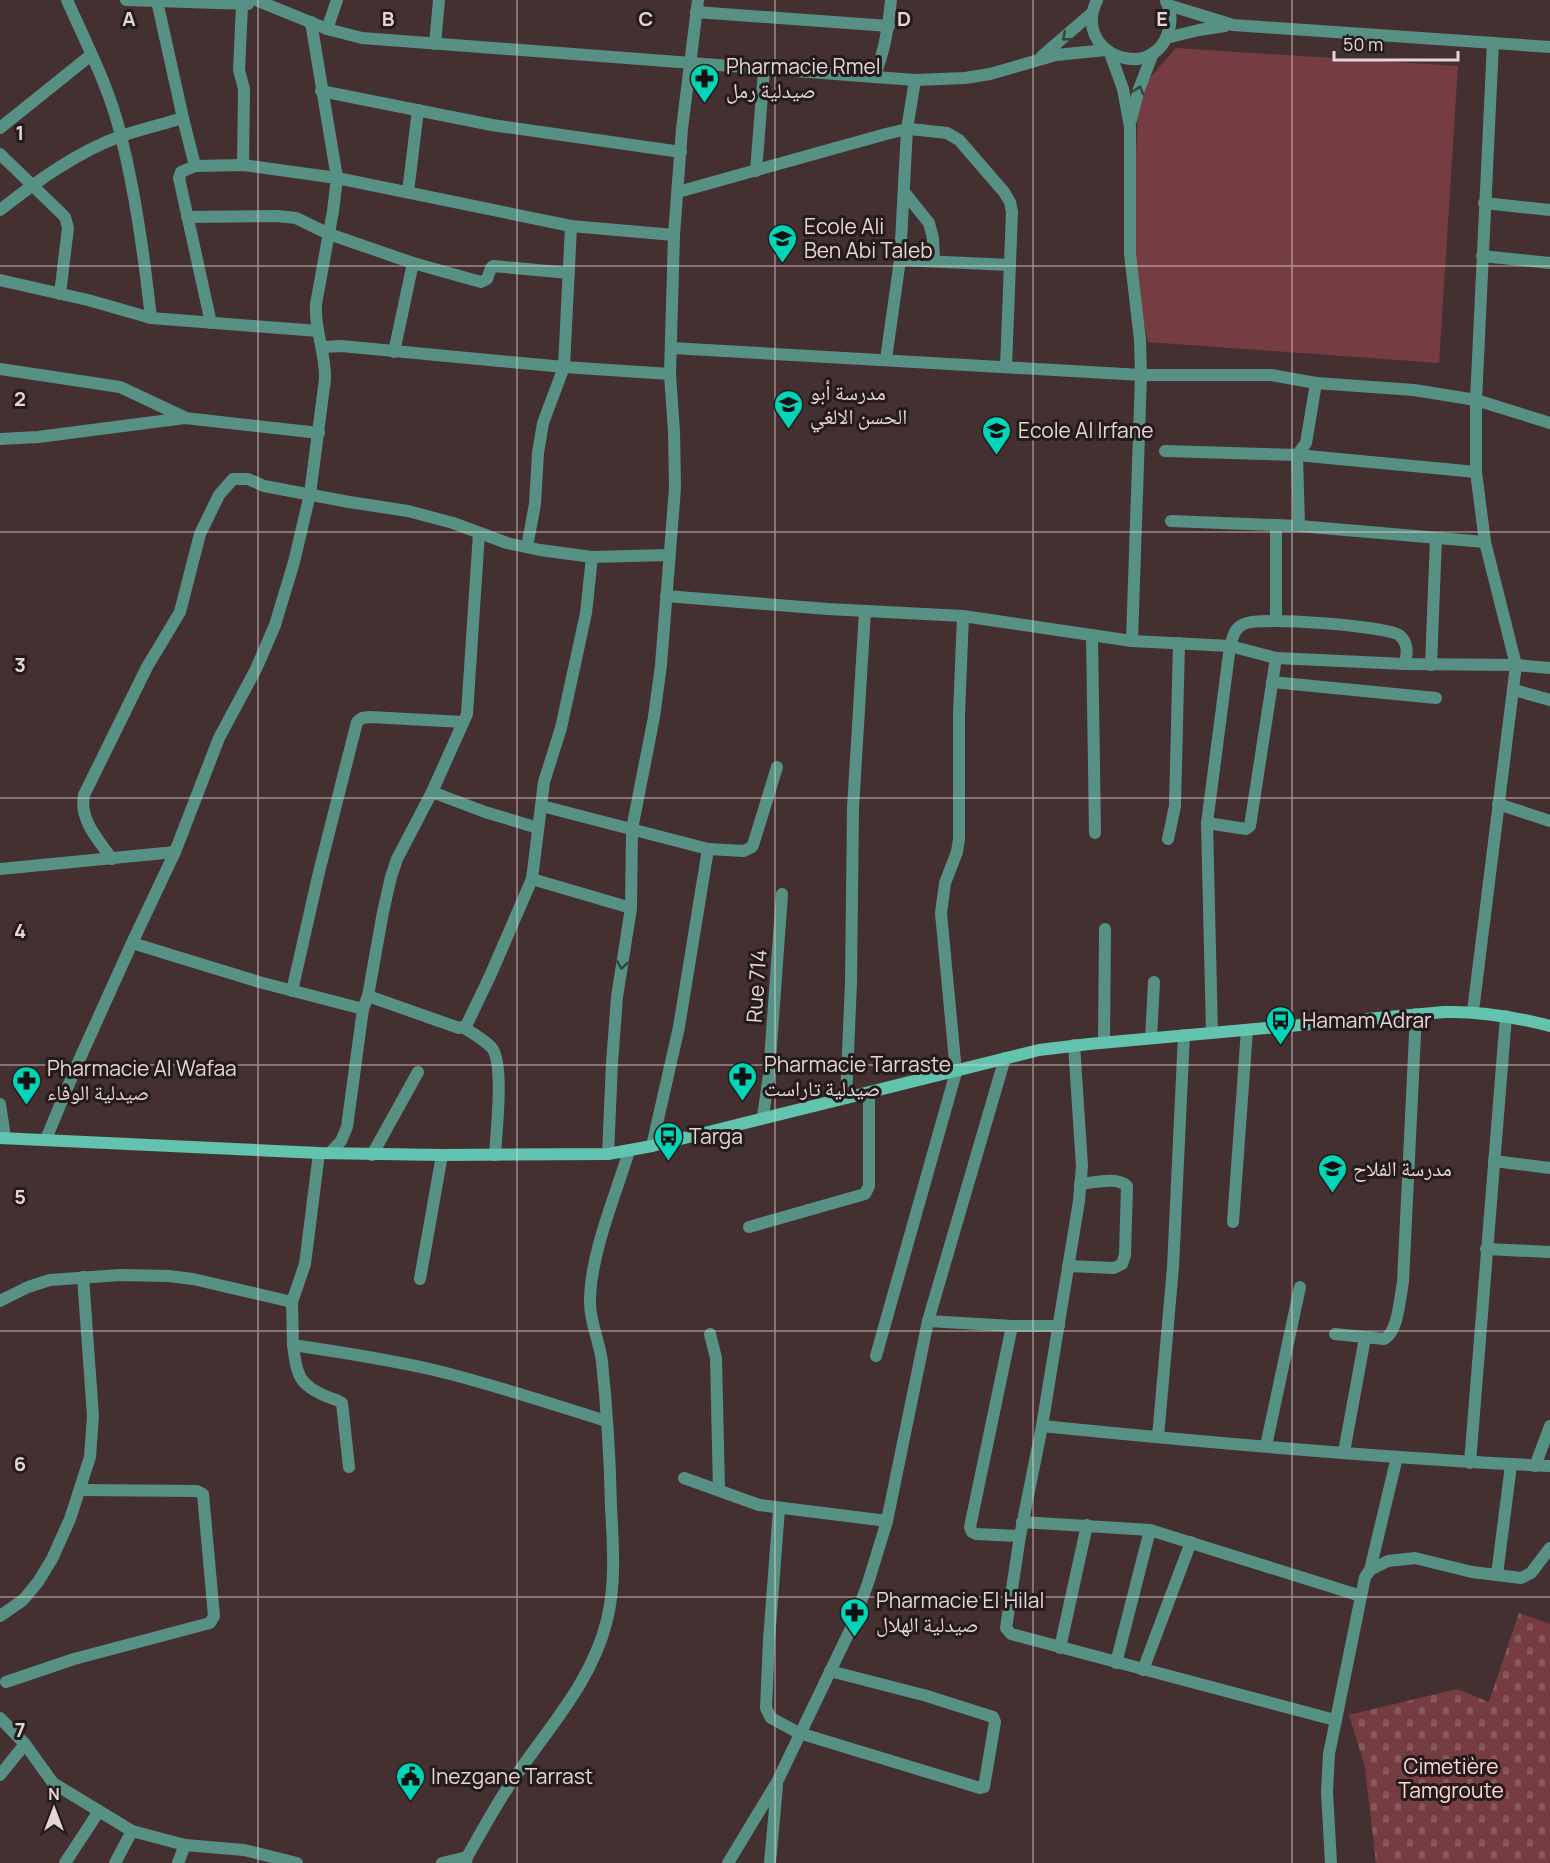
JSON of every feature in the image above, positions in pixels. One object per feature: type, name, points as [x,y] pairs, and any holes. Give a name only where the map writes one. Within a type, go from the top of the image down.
[{"type":"street","points":[[67,0],[106,89],[121,136],[144,251],[151,318]]},
{"type":"street","points":[[126,0],[243,5],[258,1],[327,29],[362,38],[915,80],[940,80],[982,75],[1073,52],[1108,52],[1124,59],[1139,58],[1153,53]]},
{"type":"street","points":[[327,29],[337,0]]},
{"type":"street","points":[[435,44],[439,0]]},
{"type":"street","points":[[874,77],[884,52],[891,0]]},
{"type":"street","points":[[157,1],[195,166]]},
{"type":"street","points":[[1167,2],[1233,25]]},
{"type":"street","points":[[1130,127],[1139,89],[1153,53],[1166,38],[1170,27],[1171,16],[1167,2]]},
{"type":"street","points":[[243,5],[239,70],[244,89],[243,165]]},
{"type":"street","points":[[1093,5],[1095,36],[1108,52],[1123,89],[1130,127],[1131,254],[1142,375],[1132,641]]},
{"type":"street","points":[[1039,59],[1093,5]]},
{"type":"street","points":[[608,1154],[617,997],[631,908],[632,829],[654,717],[661,665],[675,488],[670,374],[674,235],[689,63],[697,6],[889,26]]},
{"type":"street","points":[[46,1139],[132,943],[175,852],[219,738],[256,669],[275,625],[294,562],[310,494],[319,433],[326,362],[315,317],[337,178],[311,22]]},
{"type":"street","points":[[1166,38],[1233,25],[1550,47]]},
{"type":"street","points":[[1473,1011],[1516,665],[1485,542],[1476,472],[1476,400],[1493,43]]},
{"type":"street","points":[[0,128],[91,55]]},
{"type":"street","points":[[756,171],[764,70]]},
{"type":"street","points":[[886,359],[900,260],[907,129],[915,80]]},
{"type":"street","points":[[321,91],[492,125],[681,152]]},
{"type":"street","points":[[408,192],[418,110]]},
{"type":"street","points":[[0,210],[32,186],[91,149],[121,136],[183,118]]},
{"type":"street","points":[[678,192],[907,129],[947,133],[959,140],[1010,202],[1012,212],[1006,367]]},
{"type":"street","points":[[0,154],[62,212],[68,222],[60,294]]},
{"type":"street","points":[[211,322],[180,175],[184,170],[195,166],[243,165],[337,178],[571,226],[674,235]]},
{"type":"street","points":[[904,193],[929,223],[933,238],[934,261]]},
{"type":"street","points":[[1484,203],[1550,210]]},
{"type":"street","points":[[188,217],[290,217],[329,234],[412,263],[481,282],[487,279],[493,266],[569,273]]},
{"type":"street","points":[[527,548],[535,504],[538,453],[543,423],[564,367],[571,226]]},
{"type":"street","points":[[1482,256],[1550,262]]},
{"type":"street","points":[[900,260],[1010,265]]},
{"type":"street","points":[[394,352],[412,263]]},
{"type":"street","points":[[0,280],[151,318],[318,331]]},
{"type":"street","points":[[323,347],[341,346],[564,367],[670,374]]},
{"type":"street","points":[[672,348],[1142,375],[1271,375],[1316,383],[1414,390],[1476,400],[1550,423]]},
{"type":"street","points":[[0,369],[120,387],[185,418]]},
{"type":"street","points":[[1299,526],[1297,455],[1306,443],[1316,383]]},
{"type":"street","points":[[0,439],[185,418],[319,433]]},
{"type":"street","points":[[1166,451],[1297,455],[1476,472]]},
{"type":"street","points":[[112,859],[84,818],[82,803],[84,795],[147,667],[180,612],[200,534],[219,495],[233,478],[248,479],[264,486],[408,511],[453,523],[527,548],[592,557],[669,555]]},
{"type":"street","points":[[1171,521],[1299,526],[1485,542]]},
{"type":"street","points":[[1275,620],[1276,525]]},
{"type":"street","points":[[349,1467],[342,1403],[329,1398],[301,1380],[296,1372],[292,1302],[305,1264],[325,1153],[341,1141],[347,1127],[363,1009],[368,996],[382,912],[391,877],[397,859],[432,792],[467,714],[479,533]]},
{"type":"street","points":[[1431,665],[1436,538]]},
{"type":"street","points":[[368,996],[459,1028],[467,1024],[532,879],[544,782],[561,728],[584,623],[592,557]]},
{"type":"street","points":[[666,596],[963,616],[1132,641],[1230,646],[1275,658],[1550,668]]},
{"type":"street","points":[[846,1098],[851,983],[853,808],[865,611]]},
{"type":"street","points":[[876,1356],[956,1072],[941,913],[945,883],[957,852],[958,839],[959,714],[963,616]]},
{"type":"street","points":[[1212,1033],[1207,823],[1230,646],[1234,632],[1246,622],[1275,620],[1383,629],[1393,632],[1405,642],[1407,651],[1405,664]]},
{"type":"street","points":[[1092,635],[1095,833]]},
{"type":"street","points":[[1168,839],[1174,806],[1179,643]]},
{"type":"street","points":[[1207,823],[1246,829],[1250,826],[1275,658]]},
{"type":"street","points":[[1272,682],[1437,698]]},
{"type":"street","points":[[1514,690],[1550,700]]},
{"type":"street","points":[[292,991],[357,722],[362,718],[370,717],[463,722]]},
{"type":"street","points":[[542,806],[708,849],[744,850],[752,847],[777,767]]},
{"type":"street","points":[[432,792],[485,812],[538,828]]},
{"type":"street","points":[[1498,804],[1550,821]]},
{"type":"street","points":[[652,1146],[679,1027],[708,849]]},
{"type":"street","points":[[0,869],[175,852]]},
{"type":"street","points":[[532,879],[631,908]]},
{"type":"street","name":"Rue 714","points":[[763,1117],[769,1074],[782,894]]},
{"type":"street","points":[[1104,1042],[1105,928]]},
{"type":"street","points":[[132,943],[292,991],[363,1009]]},
{"type":"street","points":[[1151,1038],[1154,982]]},
{"type":"street","points":[[0,1104],[2,1137],[372,1155],[608,1154],[652,1146],[1005,1058],[1074,1045],[1416,1014],[1473,1011],[1550,1026]]},
{"type":"street","points":[[1335,1334],[1384,1339],[1390,1335],[1403,1282],[1416,1014]]},
{"type":"street","points":[[1470,1463],[1506,1016]]},
{"type":"street","points":[[463,1027],[492,1047],[498,1060],[495,1155]]},
{"type":"street","points":[[1233,1222],[1247,1030]]},
{"type":"street","points":[[1158,1437],[1173,1267],[1184,1035]]},
{"type":"street","points":[[1074,1045],[1082,1166],[1080,1184],[1059,1326],[1042,1426],[1022,1522],[1006,1628],[1011,1635],[1335,1720]]},
{"type":"street","points":[[728,1863],[777,1782],[852,1626],[868,1583],[887,1521],[928,1321],[1005,1058]]},
{"type":"street","points":[[372,1155],[418,1072]]},
{"type":"street","points":[[750,1227],[866,1194],[869,1186],[869,1093]]},
{"type":"street","points":[[442,1863],[466,1860],[513,1780],[572,1700],[597,1652],[607,1620],[612,1588],[613,1549],[601,1356],[591,1313],[590,1291],[602,1239],[629,1151]]},
{"type":"street","points":[[420,1280],[442,1155]]},
{"type":"street","points":[[1494,1161],[1550,1168]]},
{"type":"street","points":[[1068,1266],[1114,1268],[1122,1264],[1125,1255],[1127,1186],[1123,1182],[1116,1181],[1080,1184]]},
{"type":"street","points":[[1486,1249],[1550,1252]]},
{"type":"street","points":[[0,1301],[28,1287],[50,1280],[120,1275],[193,1279],[292,1302]]},
{"type":"street","points":[[0,1616],[23,1600],[38,1582],[66,1529],[81,1490],[90,1456],[93,1416],[83,1277]]},
{"type":"street","points":[[1266,1446],[1300,1287]]},
{"type":"street","points":[[928,1321],[1059,1326]]},
{"type":"street","points":[[1012,1326],[970,1527],[976,1534],[1020,1536]]},
{"type":"street","points":[[710,1334],[716,1358],[719,1490]]},
{"type":"street","points":[[1344,1452],[1365,1338]]},
{"type":"street","points":[[293,1345],[434,1370],[606,1421]]},
{"type":"street","points":[[1042,1426],[1470,1463],[1550,1466]]},
{"type":"street","points":[[1535,1466],[1550,1426]]},
{"type":"street","points":[[1331,1863],[1327,1792],[1329,1754],[1360,1596],[1365,1577],[1370,1570],[1397,1456]]},
{"type":"street","points":[[1497,1575],[1511,1464]]},
{"type":"street","points":[[684,1478],[759,1505],[887,1521]]},
{"type":"street","points":[[0,1670],[3,1684],[74,1659],[167,1636],[210,1623],[213,1620],[203,1494],[198,1491],[81,1490]]},
{"type":"street","points":[[779,1509],[766,1708],[771,1718],[799,1733],[980,1788],[984,1787],[995,1722],[993,1717],[927,1696],[830,1671]]},
{"type":"street","points":[[1022,1522],[1150,1530],[1360,1596]]},
{"type":"street","points":[[1060,1648],[1087,1526]]},
{"type":"street","points":[[1116,1663],[1150,1530]]},
{"type":"street","points":[[1143,1670],[1191,1542]]},
{"type":"street","points":[[1370,1570],[1388,1561],[1415,1558],[1472,1572],[1521,1578],[1528,1575],[1550,1548]]},
{"type":"street","points":[[0,1718],[25,1744],[53,1783],[132,1831],[185,1845],[244,1850],[297,1863]]},
{"type":"street","points":[[0,1775],[25,1744]]},
{"type":"street","points":[[770,1863],[777,1782]]},
{"type":"street","points":[[65,1863],[99,1811]]},
{"type":"street","points":[[115,1863],[132,1831]]},
{"type":"street","points":[[178,1863],[185,1845]]},
{"type":"green space","points":[[1176,48],[1458,66],[1439,363],[1148,342],[1131,260],[1139,90]]},
{"type":"green space","name":"Cimetière Tamgroute","points":[[1519,1613],[1550,1624],[1550,1863],[1376,1863],[1365,1767],[1349,1715],[1457,1689],[1489,1702]]},
{"type":"place","name":"Pharmacie Rmel صيدلية رمل","points":[[705,104]]},
{"type":"place","name":"Ecole Ali Ben Abi Taleb","points":[[783,264]]},
{"type":"place","name":"مدرسة أبو الحسن الالغي","points":[[789,430]]},
{"type":"place","name":"Ecole Al Irfane","points":[[997,456]]},
{"type":"place","name":"Hamam Adrar","points":[[1281,1046]]},
{"type":"place","name":"Pharmacie Tarraste صيدلية تاراست","points":[[743,1102]]},
{"type":"place","name":"Pharmacie Al Wafaa صيدلية الوفاء","points":[[26,1106]]},
{"type":"place","name":"Targa","points":[[668,1162]]},
{"type":"place","name":"مدرسة الفلاح","points":[[1332,1194]]},
{"type":"place","name":"Pharmacie El Hilal صيدلية الهلال","points":[[855,1638]]},
{"type":"place","name":"Inezgane Tarrast","points":[[410,1802]]}]
